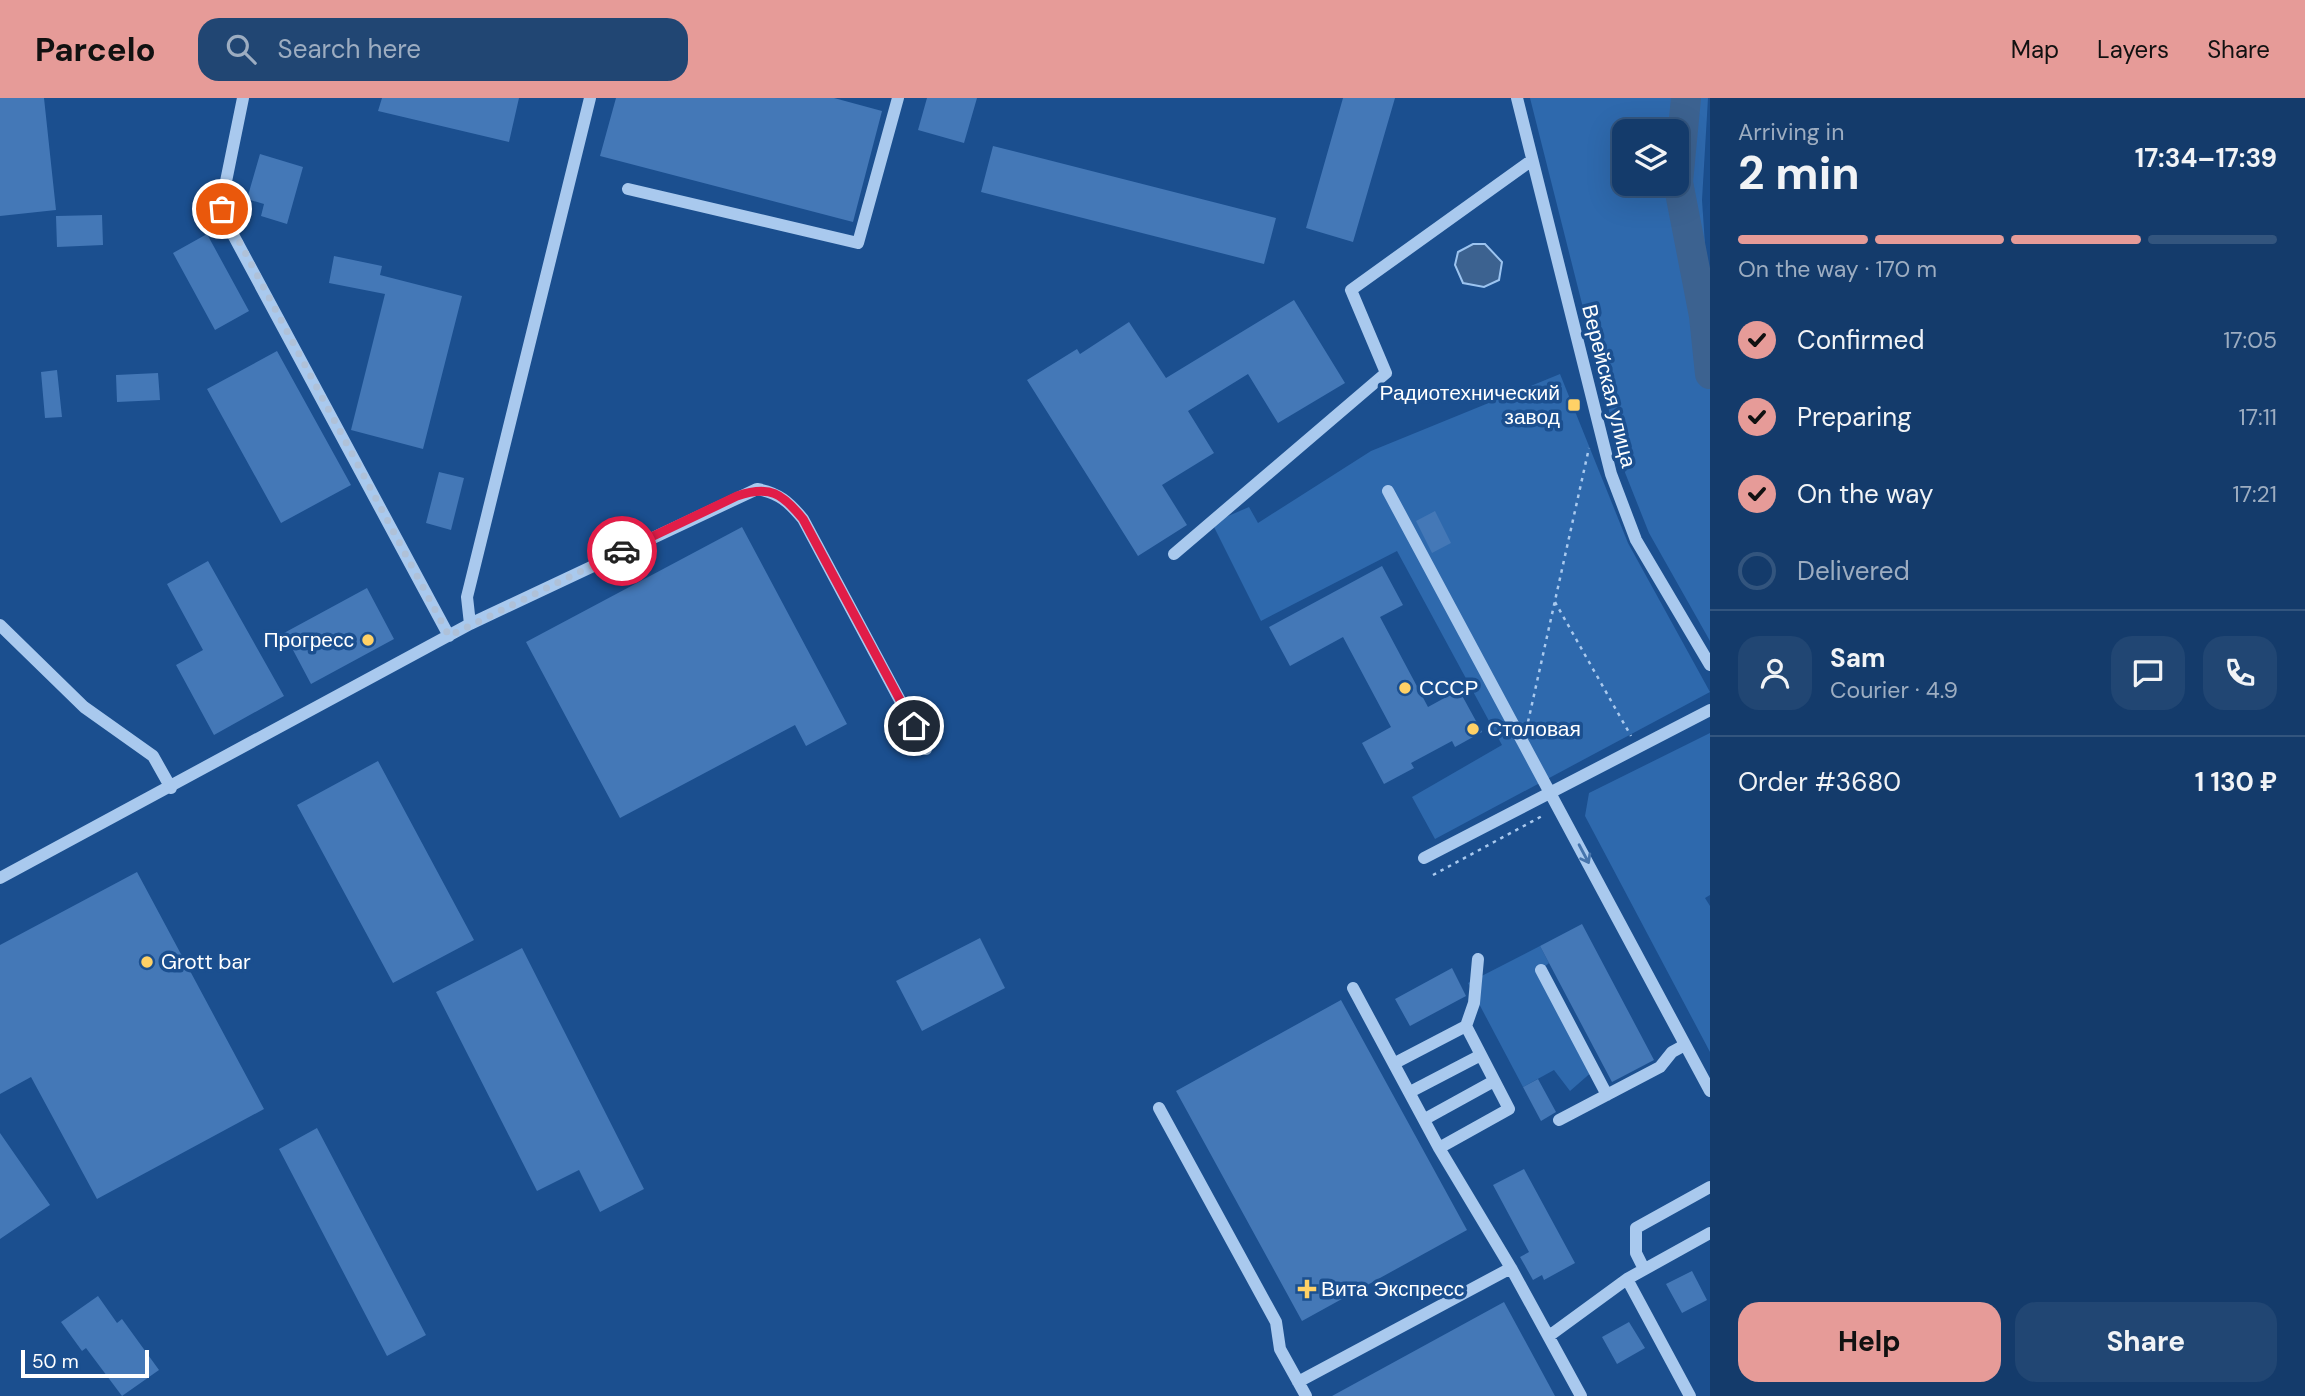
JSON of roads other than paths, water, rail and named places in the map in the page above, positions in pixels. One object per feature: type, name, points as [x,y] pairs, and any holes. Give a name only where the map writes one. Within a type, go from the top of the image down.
[{"type":"street","points":[[243,98],[222,201],[224,218],[449,636]]},
{"type":"street","points":[[470,624],[467,597],[590,98]]},
{"type":"street","points":[[628,189],[858,243],[898,98]]},
{"type":"street","name":"Верейская улица","points":[[1517,98],[1611,474],[1636,540],[1710,665]]},
{"type":"street","points":[[1174,554],[1386,373],[1351,290],[1532,160]]},
{"type":"street","points":[[0,878],[171,788],[470,624],[737,496],[757,489],[774,492],[790,503],[803,519],[926,748]]},
{"type":"street","points":[[1388,491],[1710,1091]]},
{"type":"street","points":[[0,625],[84,707],[153,757],[171,788]]},
{"type":"street","points":[[1424,859],[1710,709]]},
{"type":"street","points":[[1395,1063],[1466,1026],[1474,1003],[1478,959]]},
{"type":"street","points":[[1541,970],[1607,1095]]},
{"type":"street","points":[[1353,988],[1439,1148],[1511,1268],[1581,1396]]},
{"type":"street","points":[[1439,1148],[1510,1109],[1466,1026]]},
{"type":"street","points":[[1559,1120],[1660,1066],[1672,1052],[1685,1045]]},
{"type":"street","points":[[1410,1092],[1481,1055]]},
{"type":"street","points":[[1425,1119],[1494,1081]]},
{"type":"street","points":[[1158,1108],[1276,1322],[1280,1349],[1306,1396]]},
{"type":"street","points":[[1644,1269],[1636,1253],[1636,1228],[1710,1187]]},
{"type":"street","points":[[1549,1336],[1627,1279],[1710,1233]]},
{"type":"street","points":[[1298,1382],[1511,1268]]},
{"type":"street","points":[[1627,1279],[1690,1396]]},
{"type":"waterway","points":[[1686,98],[1678,182],[1704,316],[1710,374]]},
{"type":"place","name":"Радиотехнический завод","points":[[1574,405]]},
{"type":"place","name":"Прогресс","points":[[368,640]]},
{"type":"place","name":"СССР","points":[[1405,688]]},
{"type":"place","name":"Столовая","points":[[1473,729]]},
{"type":"place","name":"Grott bar","points":[[147,962]]},
{"type":"place","name":"Вита Экспресс","points":[[1307,1289]]}]
